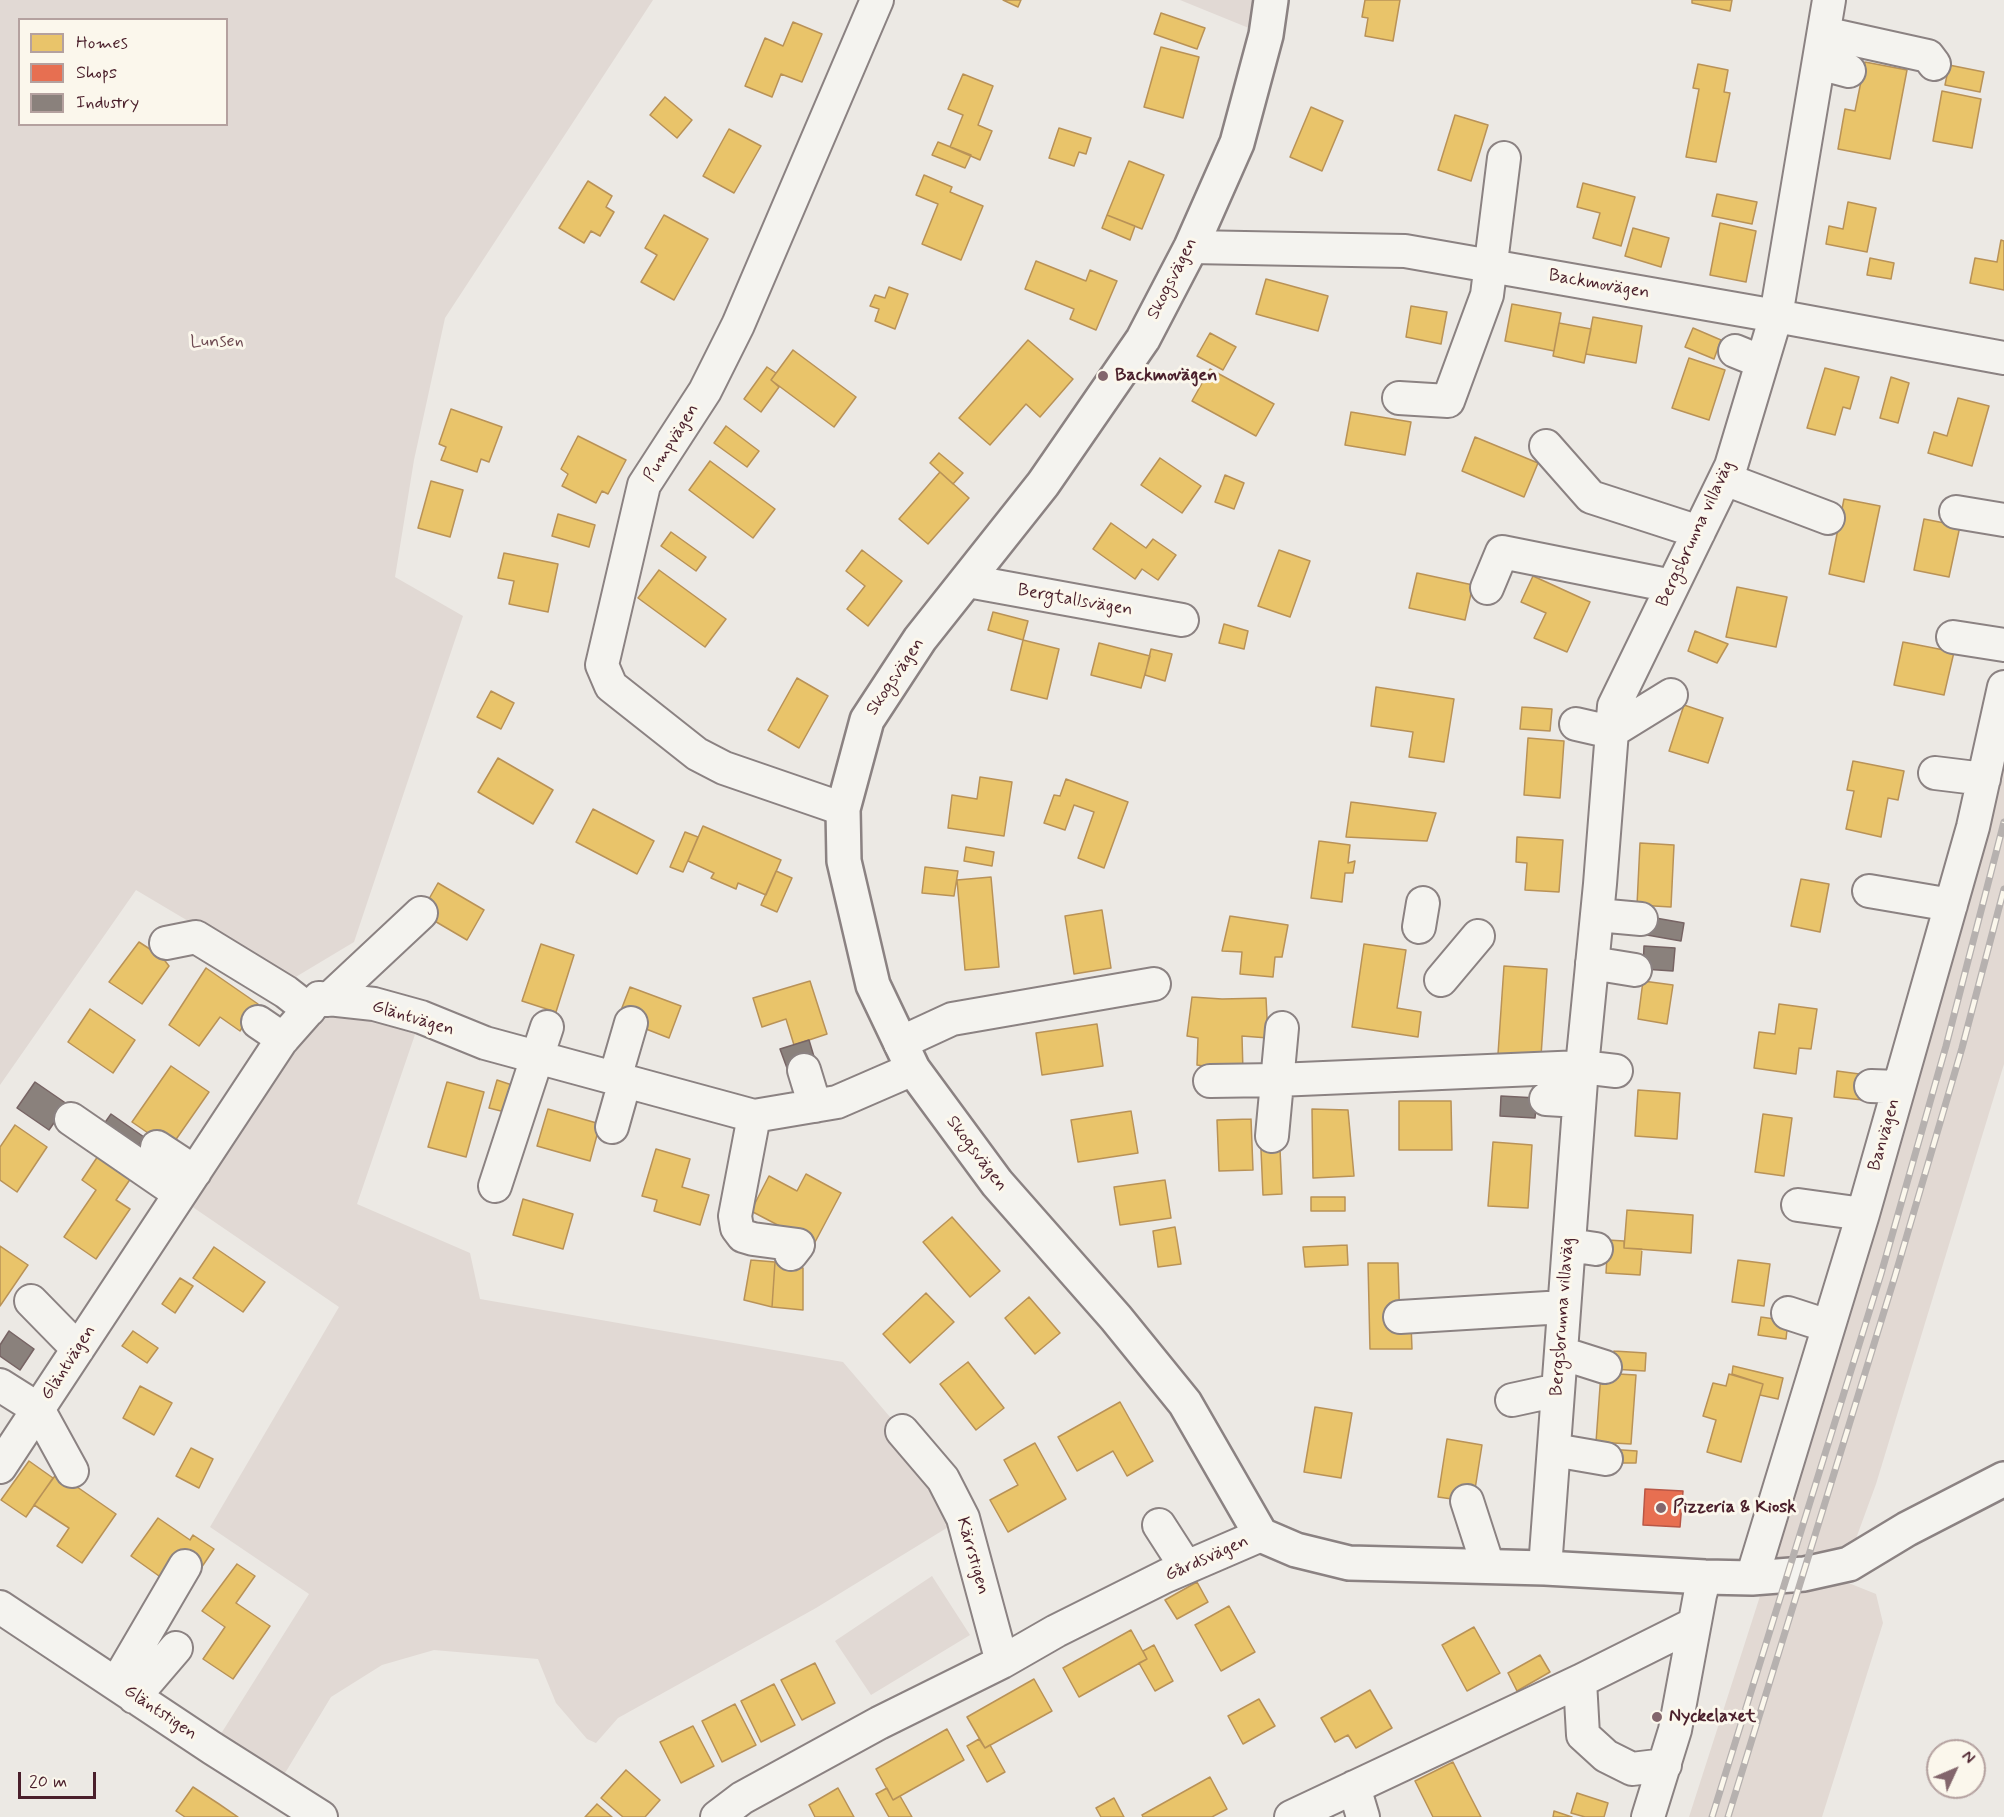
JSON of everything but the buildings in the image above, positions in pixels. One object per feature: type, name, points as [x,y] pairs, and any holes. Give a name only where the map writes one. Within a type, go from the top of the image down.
[{"type":"street","name":"Pumpvägen","points":[[843,809],[724,768],[697,754],[610,686],[602,665],[645,485],[705,391],[738,325],[877,0]]},
{"type":"street","name":"Skogsvägen","points":[[1261,1535],[1185,1403],[1116,1318],[997,1183],[906,1056],[873,985],[844,861],[843,809],[867,720],[920,639],[1043,484],[1138,347],[1191,246],[1237,143],[1266,35],[1271,0]]},
{"type":"street","name":"Bergsbrunna villaväg","points":[[1545,1568],[1564,1307],[1582,1247],[1580,1101],[1575,1047],[1592,963],[1614,705],[1664,633],[1672,586],[1731,466],[1748,356],[1776,316],[1782,206],[1821,48],[1829,0]]},
{"type":"street","points":[[1821,48],[1928,56],[1934,64]]},
{"type":"street","points":[[1821,48],[1849,71]]},
{"type":"street","points":[[1399,398],[1448,401],[1487,295],[1504,158]]},
{"type":"street","name":"Backmovägen","points":[[1191,246],[1405,252],[1776,316],[1994,364]]},
{"type":"street","points":[[1546,446],[1591,497],[1699,532]]},
{"type":"street","points":[[1725,479],[1828,518]]},
{"type":"street","points":[[1956,512],[2004,520]]},
{"type":"street","points":[[1487,588],[1502,552],[1672,586]]},
{"type":"street","name":"Bergtallsvägen","points":[[968,581],[1182,620]]},
{"type":"street","points":[[1953,637],[2004,645]]},
{"type":"street","name":"Banvägen","points":[[1752,1578],[1801,1392],[1828,1326],[1863,1214],[1885,1086],[1951,905],[1973,827],[2004,687]]},
{"type":"street","points":[[1576,724],[1611,732],[1671,695]]},
{"type":"street","points":[[1935,774],[1984,779]]},
{"type":"street","points":[[1869,891],[1951,905]]},
{"type":"street","points":[[165,943],[196,937],[286,992],[318,1005],[421,913]]},
{"type":"street","points":[[1597,915],[1641,920]]},
{"type":"street","points":[[1441,980],[1478,936]]},
{"type":"street","points":[[1592,963],[1635,970]]},
{"type":"street","name":"Gläntvägen","points":[[0,1467],[9,1434],[38,1410],[94,1339],[181,1193],[270,1030],[318,1005],[374,1004],[421,1017],[498,1058],[539,1057],[754,1116],[837,1102],[906,1056],[952,1019],[1154,984]]},
{"type":"street","points":[[612,1127],[631,1023]]},
{"type":"street","points":[[495,1186],[547,1027]]},
{"type":"street","points":[[1272,1136],[1282,1028]]},
{"type":"street","points":[[1210,1081],[1277,1080],[1575,1047],[1616,1071]]},
{"type":"street","points":[[804,1070],[815,1106]]},
{"type":"street","points":[[1546,1099],[1580,1101]]},
{"type":"street","points":[[754,1116],[748,1180],[735,1216],[737,1228],[742,1246],[766,1241],[798,1245],[791,1254]]},
{"type":"street","points":[[71,1119],[181,1193]]},
{"type":"street","points":[[157,1147],[181,1193]]},
{"type":"street","points":[[138,1190],[181,1193]]},
{"type":"street","points":[[1798,1205],[1863,1214]]},
{"type":"street","points":[[32,1301],[94,1339]]},
{"type":"street","points":[[1400,1317],[1564,1307]]},
{"type":"street","points":[[1788,1313],[1828,1326]]},
{"type":"street","points":[[1561,1353],[1605,1367]]},
{"type":"street","points":[[0,1385],[38,1410],[72,1471]]},
{"type":"street","points":[[1512,1400],[1558,1390]]},
{"type":"street","name":"Kärrstigen","points":[[902,1431],[943,1479],[963,1518],[1002,1662]]},
{"type":"street","points":[[1554,1450],[1606,1459]]},
{"type":"street","name":"Gårdsvägen","points":[[717,1817],[742,1798],[879,1723],[1002,1662],[1056,1631],[1186,1567],[1261,1535],[1296,1550],[1349,1563],[1545,1568],[1752,1578],[1804,1574],[1849,1564],[1907,1529],[2004,1479]]},
{"type":"street","points":[[1467,1501],[1488,1566]]},
{"type":"street","points":[[1159,1525],[1186,1567]]},
{"type":"street","points":[[125,1690],[185,1566]]},
{"type":"street","points":[[1647,1817],[1675,1730],[1705,1577]]},
{"type":"street","name":"Gläntstigen","points":[[0,1607],[321,1817]]},
{"type":"street","points":[[1291,1817],[1580,1681],[1694,1624]]},
{"type":"street","points":[[125,1690],[176,1648]]},
{"type":"street","points":[[1580,1681],[1583,1735],[1606,1756],[1632,1769],[1665,1765]]},
{"type":"street","points":[[1354,1787],[1363,1817]]},
{"type":"street","points":[[242,1797],[276,1788]]},
{"type":"shaded area","points":[[2004,752],[2004,1064],[1876,1484],[1854,1544],[1826,1557],[1771,1561]]},
{"type":"shaded area","points":[[1838,1582],[1851,1584],[1876,1594],[1883,1623],[1822,1817],[1689,1817],[1761,1593],[1819,1589]]},
{"type":"green space","name":"Lunsen","points":[[0,0],[653,0],[445,318],[414,460],[395,577],[463,616],[354,942],[289,981],[136,890],[0,1085]]},
{"type":"green space","points":[[1180,0],[1271,0],[1266,35]]},
{"type":"green space","points":[[319,998],[421,1017],[357,1204],[470,1253],[480,1299],[843,1362],[943,1479],[963,1518],[816,1608],[618,1718],[596,1743],[587,1739],[556,1703],[538,1659],[434,1650],[382,1665],[331,1697],[276,1788],[212,1748],[309,1594],[210,1527],[339,1307],[178,1197]]},
{"type":"green space","points":[[932,1576],[970,1635],[871,1695],[835,1641]]},
{"type":"railway","points":[[1712,1817],[1881,1274],[1946,1046],[2004,822]]},
{"type":"railway","points":[[1728,1817],[1895,1276],[1962,1048],[2004,889]]},
{"type":"place","name":"Backmovägen","points":[[1103,376]]},
{"type":"place","name":"Pizzeria & Kiosk","points":[[1661,1508]]},
{"type":"place","name":"Nyckelaxet","points":[[1657,1717]]}]
